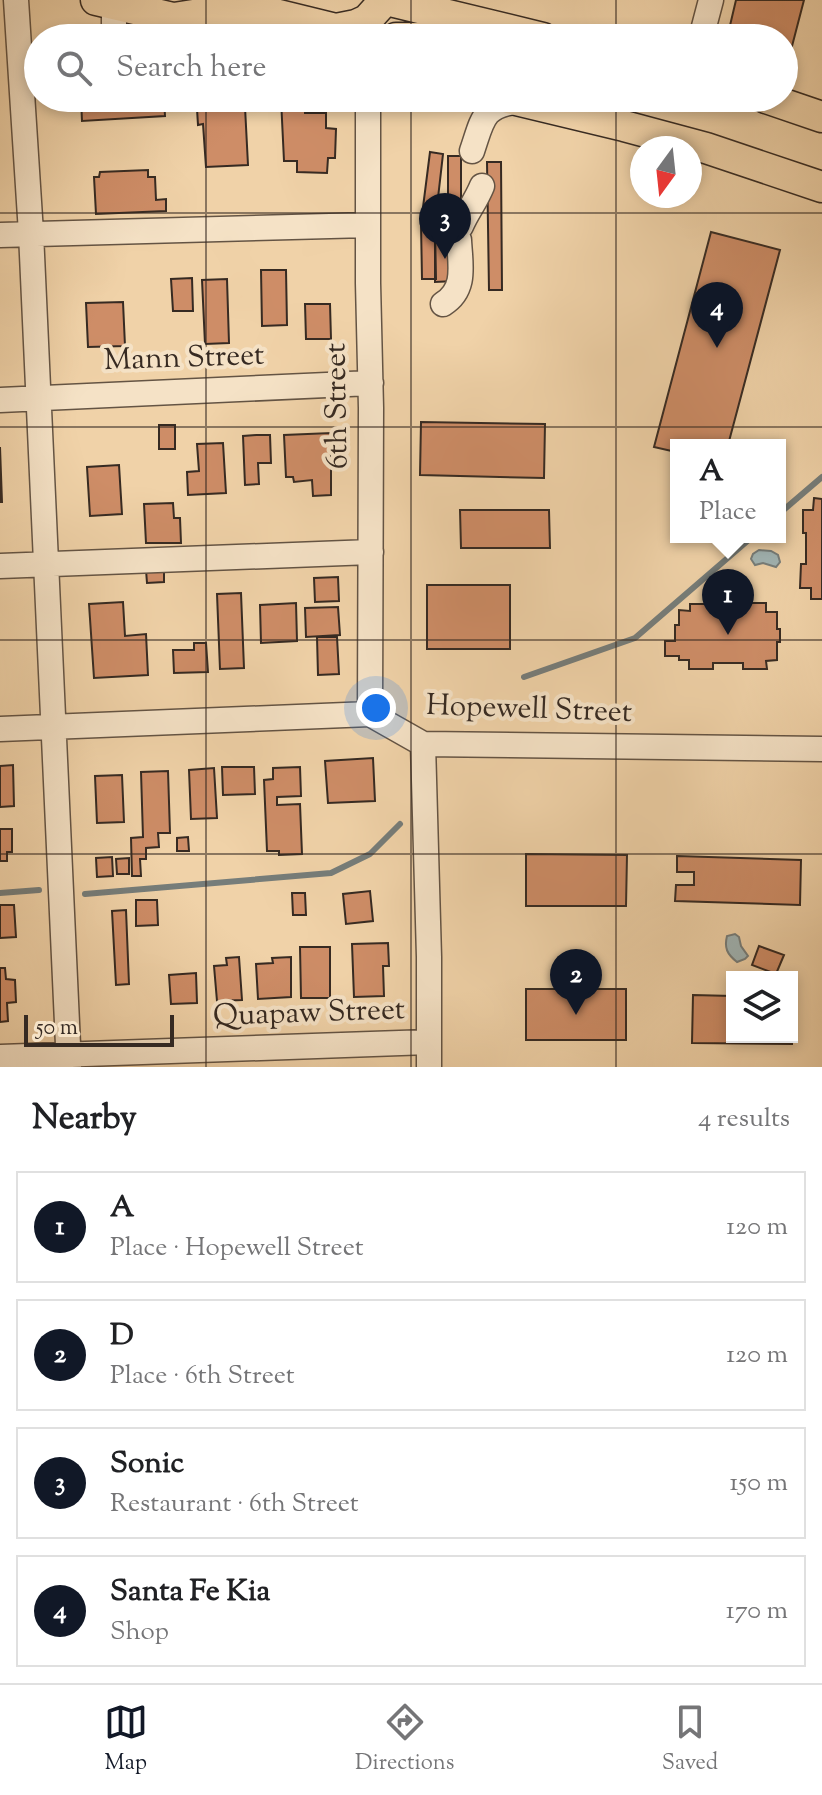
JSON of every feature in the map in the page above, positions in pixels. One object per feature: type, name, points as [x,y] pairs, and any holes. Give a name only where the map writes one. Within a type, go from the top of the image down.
[{"type":"main road","points":[[358,24],[367,20],[386,0],[485,24]]},
{"type":"main road","points":[[105,2],[162,24]]},
{"type":"main road","points":[[186,24],[246,7],[316,24]]},
{"type":"main road","points":[[798,109],[822,117]]},
{"type":"main road","points":[[566,112],[706,148],[822,187]]},
{"type":"street","points":[[16,0],[31,233],[68,1060]]},
{"type":"street","points":[[705,24],[711,0]]},
{"type":"street","points":[[105,2],[110,24]]},
{"type":"street","name":"6th Street","points":[[368,112],[370,714]]},
{"type":"street","points":[[472,151],[483,116],[489,112]]},
{"type":"street","points":[[443,304],[453,298],[458,289],[461,277],[460,233],[467,212],[477,200],[482,186]]},
{"type":"street","points":[[0,235],[368,225]]},
{"type":"street","name":"Mann Street","points":[[0,400],[371,383]]},
{"type":"street","points":[[0,566],[371,552]]},
{"type":"street","points":[[0,729],[370,714]]},
{"type":"street","name":"Hopewell Street","points":[[370,714],[423,744],[822,749]]},
{"type":"street","points":[[423,744],[429,1067]]},
{"type":"street","name":"Quapaw Street","points":[[0,1057],[68,1060],[429,1042]]},
{"type":"shaded area","points":[[759,550],[778,555],[780,562],[776,567],[763,563],[755,565],[751,559]]},
{"type":"shaded area","points":[[735,934],[748,956],[737,962],[726,947],[727,936]]},
{"type":"building","points":[[736,0],[804,0],[798,24],[730,24]]},
{"type":"building","points":[[82,112],[165,112],[165,116],[82,121]]},
{"type":"building","points":[[197,112],[245,112],[248,165],[206,167],[203,124],[198,125]]},
{"type":"building","points":[[282,112],[326,113],[326,128],[336,129],[335,158],[328,158],[327,173],[297,172],[297,161],[284,161]]},
{"type":"building","points":[[430,152],[443,154],[438,198],[448,197],[448,156],[461,156],[461,240],[457,227],[449,227],[448,220],[441,220],[441,227],[435,227],[436,279],[422,279],[421,223]]},
{"type":"building","points":[[487,162],[501,162],[502,290],[489,290]]},
{"type":"building","points":[[148,170],[148,177],[155,177],[156,200],[166,199],[166,211],[96,214],[94,177],[99,177],[100,172]]},
{"type":"building","points":[[441,220],[448,220],[449,227],[457,227],[455,281],[435,282],[435,227],[441,227]]},
{"type":"building","points":[[711,232],[780,250],[730,439],[670,439],[670,451],[654,447]]},
{"type":"building","points":[[261,270],[286,270],[287,325],[262,326]]},
{"type":"building","points":[[192,278],[193,311],[173,311],[171,279]]},
{"type":"building","points":[[227,279],[229,343],[205,344],[202,280]]},
{"type":"building","points":[[123,302],[125,346],[88,347],[86,303]]},
{"type":"building","points":[[305,304],[330,304],[331,339],[306,339]]},
{"type":"building","points":[[421,422],[545,424],[544,478],[420,475]]},
{"type":"building","points":[[159,425],[175,425],[175,449],[159,449]]},
{"type":"building","points":[[331,433],[331,495],[313,496],[312,480],[294,482],[293,477],[286,477],[284,435]]},
{"type":"building","points":[[270,435],[271,463],[258,463],[259,484],[245,485],[243,436]]},
{"type":"building","points":[[223,443],[226,493],[188,495],[187,472],[199,471],[197,444]]},
{"type":"building","points":[[0,447],[2,502],[0,502]]},
{"type":"building","points":[[119,465],[122,514],[90,516],[87,467]]},
{"type":"building","points":[[814,498],[822,499],[822,599],[811,599],[811,588],[800,588],[801,564],[806,564],[803,510],[813,510]]},
{"type":"building","points":[[173,503],[174,518],[180,518],[181,543],[146,543],[144,504]]},
{"type":"building","points":[[460,510],[549,510],[550,548],[461,548]]},
{"type":"building","points":[[164,569],[164,582],[147,583],[146,570]]},
{"type":"building","points":[[338,577],[339,601],[315,602],[314,578]]},
{"type":"building","points":[[427,585],[510,585],[510,649],[427,649]]},
{"type":"building","points":[[241,593],[244,668],[220,669],[217,594]]},
{"type":"building","points":[[123,602],[125,636],[146,634],[148,675],[94,678],[89,604]]},
{"type":"building","points":[[296,603],[297,641],[261,643],[260,605]]},
{"type":"building","points":[[745,603],[766,603],[766,612],[777,612],[780,642],[777,642],[777,660],[766,661],[767,669],[743,669],[743,663],[713,663],[713,669],[689,669],[689,660],[665,656],[665,641],[675,641],[679,610],[690,611],[690,604],[712,604],[711,609],[745,609]]},
{"type":"building","points":[[338,607],[340,635],[306,637],[305,608]]},
{"type":"building","points":[[317,637],[337,637],[339,674],[318,675]]},
{"type":"building","points":[[194,643],[206,643],[208,672],[174,673],[173,650],[194,650]]},
{"type":"building","points":[[373,758],[375,801],[328,803],[325,761]]},
{"type":"building","points":[[13,765],[14,806],[0,807],[0,766]]},
{"type":"building","points":[[222,767],[254,767],[255,794],[223,795]]},
{"type":"building","points":[[300,767],[301,796],[277,797],[277,805],[300,804],[302,854],[279,855],[279,851],[267,851],[264,780],[273,779],[273,768]]},
{"type":"building","points":[[214,768],[217,818],[191,819],[189,770]]},
{"type":"building","points":[[168,771],[170,833],[158,833],[159,847],[146,848],[146,859],[140,859],[141,876],[132,876],[131,838],[143,837],[141,772]]},
{"type":"building","points":[[122,775],[124,822],[97,823],[95,776]]},
{"type":"building","points":[[0,829],[12,829],[12,852],[7,852],[7,861],[0,861]]},
{"type":"building","points":[[188,837],[189,851],[177,851],[177,838]]},
{"type":"building","points":[[526,854],[627,855],[626,906],[526,906]]},
{"type":"building","points":[[677,856],[801,860],[800,905],[675,901],[676,885],[694,885],[694,872],[677,872]]},
{"type":"building","points":[[112,857],[113,876],[97,877],[96,858]]},
{"type":"building","points":[[129,858],[129,874],[117,874],[116,859]]},
{"type":"building","points":[[370,891],[373,921],[346,924],[343,894]]},
{"type":"building","points":[[292,893],[305,893],[306,915],[293,915]]},
{"type":"building","points":[[136,900],[157,900],[158,925],[136,926]]},
{"type":"building","points":[[0,905],[14,905],[16,937],[0,938]]},
{"type":"building","points":[[126,910],[129,984],[116,985],[112,911]]},
{"type":"building","points":[[388,943],[389,966],[383,966],[384,996],[354,997],[352,944]]},
{"type":"building","points":[[759,946],[784,955],[777,971],[752,965]]},
{"type":"building","points":[[300,947],[330,947],[330,998],[301,998]]},
{"type":"building","points":[[239,957],[242,1000],[217,1001],[214,966],[227,965],[226,958]]},
{"type":"building","points":[[291,957],[291,997],[258,999],[256,964],[273,963],[272,958]]},
{"type":"building","points":[[0,968],[5,968],[6,979],[15,980],[16,1002],[7,1003],[8,1021],[0,1022]]},
{"type":"building","points":[[196,973],[197,1003],[171,1004],[169,975]]},
{"type":"building","points":[[526,989],[626,989],[626,1040],[526,1040]]},
{"type":"building","points":[[693,995],[726,996],[726,1043],[792,1044],[692,1043]]},
{"type":"waterway","points":[[786,508],[822,477]]},
{"type":"waterway","points":[[524,677],[635,638],[745,543]]},
{"type":"waterway","points":[[85,894],[331,873],[370,854],[400,824]]},
{"type":"waterway","points":[[0,893],[39,890]]},
{"type":"place","name":"Sonic","points":[[445,259]]},
{"type":"place","name":"Santa Fe Kia","points":[[717,348]]},
{"type":"place","name":"A","points":[[728,635]]},
{"type":"place","name":"D","points":[[576,1015]]}]
